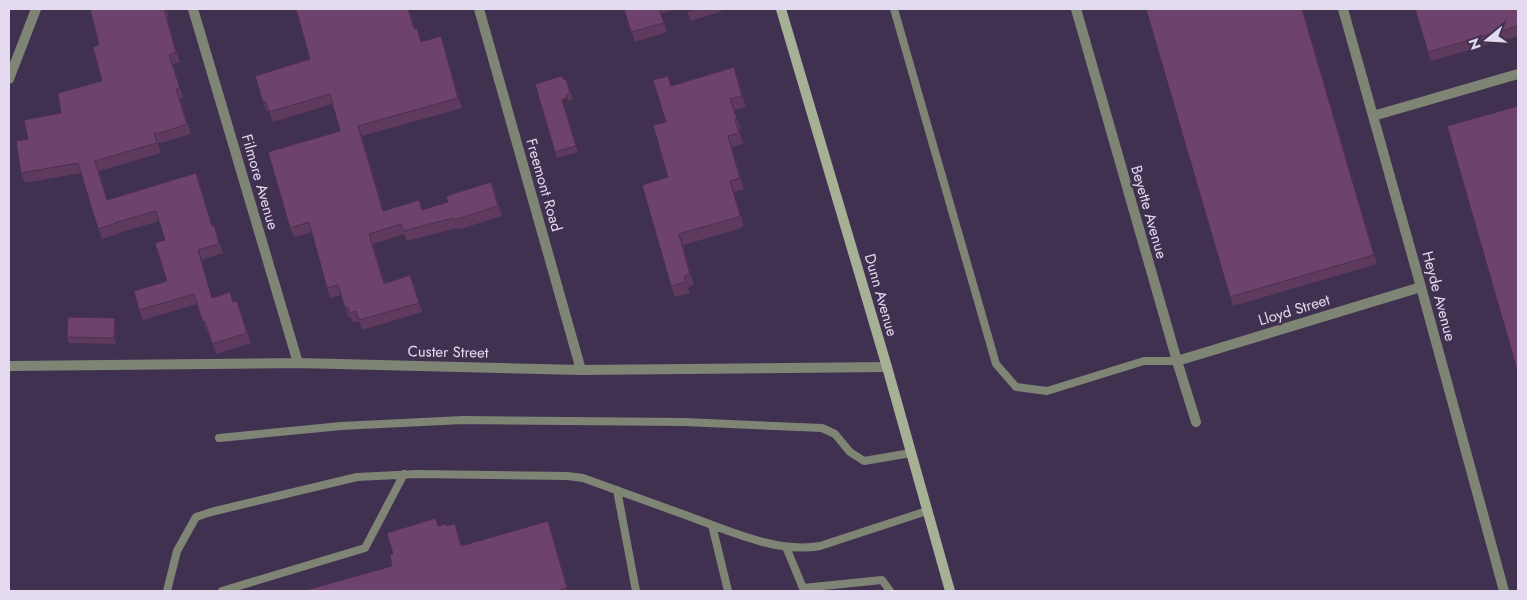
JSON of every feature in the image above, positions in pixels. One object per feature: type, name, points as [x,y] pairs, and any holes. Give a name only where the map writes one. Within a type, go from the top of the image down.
[{"type":"main road","name":"Dunn Avenue","points":[[781,9],[887,367],[950,591]]},
{"type":"street","points":[[9,79],[36,9]]},
{"type":"street","name":"Filmore Avenue","points":[[194,9],[298,363]]},
{"type":"street","name":"Freemont Road","points":[[479,9],[581,370]]},
{"type":"street","name":"Beyette Avenue","points":[[1076,9],[1177,362],[1196,422]]},
{"type":"street","name":"Heyde Avenue","points":[[1343,9],[1504,591]]},
{"type":"street","points":[[1373,116],[1518,74]]},
{"type":"street","name":"Lloyd Street","points":[[1177,362],[1421,286]]},
{"type":"street","name":"Custer Street","points":[[9,366],[298,363],[581,370],[887,367]]},
{"type":"lane","points":[[894,9],[996,364],[1016,387],[1047,391],[1144,361],[1177,362]]},
{"type":"lane","points":[[219,438],[341,426],[463,420],[684,422],[822,428],[835,434],[850,452],[864,461],[911,453]]},
{"type":"lane","points":[[167,591],[177,551],[196,518],[211,512],[357,477],[404,474],[567,476],[583,478],[738,534],[786,547],[806,548],[820,546],[928,511]]},
{"type":"lane","points":[[222,591],[365,548],[404,474]]},
{"type":"lane","points":[[617,490],[636,591]]},
{"type":"lane","points":[[712,525],[728,591]]},
{"type":"lane","points":[[786,547],[804,589],[882,580],[890,591]]},
{"type":"building","points":[[90,9],[164,9],[176,52],[169,55],[180,88],[176,89],[187,124],[160,133],[154,133],[157,143],[95,161],[107,200],[196,173],[219,244],[198,250],[212,298],[230,292],[233,302],[237,301],[247,333],[212,344],[194,294],[139,310],[134,291],[167,281],[155,243],[165,240],[156,211],[98,229],[78,163],[21,173],[16,141],[28,139],[24,120],[61,113],[58,93],[102,81],[93,47],[99,45]]},
{"type":"building","points":[[296,9],[408,9],[414,29],[417,28],[421,42],[441,36],[458,98],[358,126],[383,211],[419,200],[422,210],[448,202],[446,196],[491,182],[498,206],[454,220],[453,218],[403,231],[401,224],[369,234],[384,284],[410,275],[419,303],[359,320],[356,311],[350,313],[348,307],[345,308],[338,285],[327,288],[309,222],[290,228],[268,152],[340,131],[330,94],[269,112],[266,102],[263,102],[255,76],[310,59]]},
{"type":"building","points":[[624,9],[659,9],[664,23],[631,32]]},
{"type":"building","points":[[1146,9],[1302,9],[1374,255],[1230,297]]},
{"type":"building","points":[[1415,9],[1518,9],[1518,26],[1428,52]]},
{"type":"building","points":[[734,67],[742,96],[730,99],[737,119],[735,119],[739,133],[728,136],[740,178],[730,181],[740,215],[679,234],[690,274],[684,277],[686,282],[671,286],[642,185],[668,177],[653,125],[666,122],[653,80],[668,76],[671,86]]},
{"type":"building","points":[[562,76],[564,80],[566,79],[570,93],[562,100],[576,146],[555,152],[535,84]]},
{"type":"building","points":[[1518,106],[1518,373],[1447,126]]},
{"type":"building","points":[[68,317],[115,318],[114,338],[67,337]]},
{"type":"building","points":[[436,518],[438,526],[455,524],[461,546],[548,521],[567,588],[557,591],[303,591],[392,566],[390,555],[393,554],[387,533]]}]
